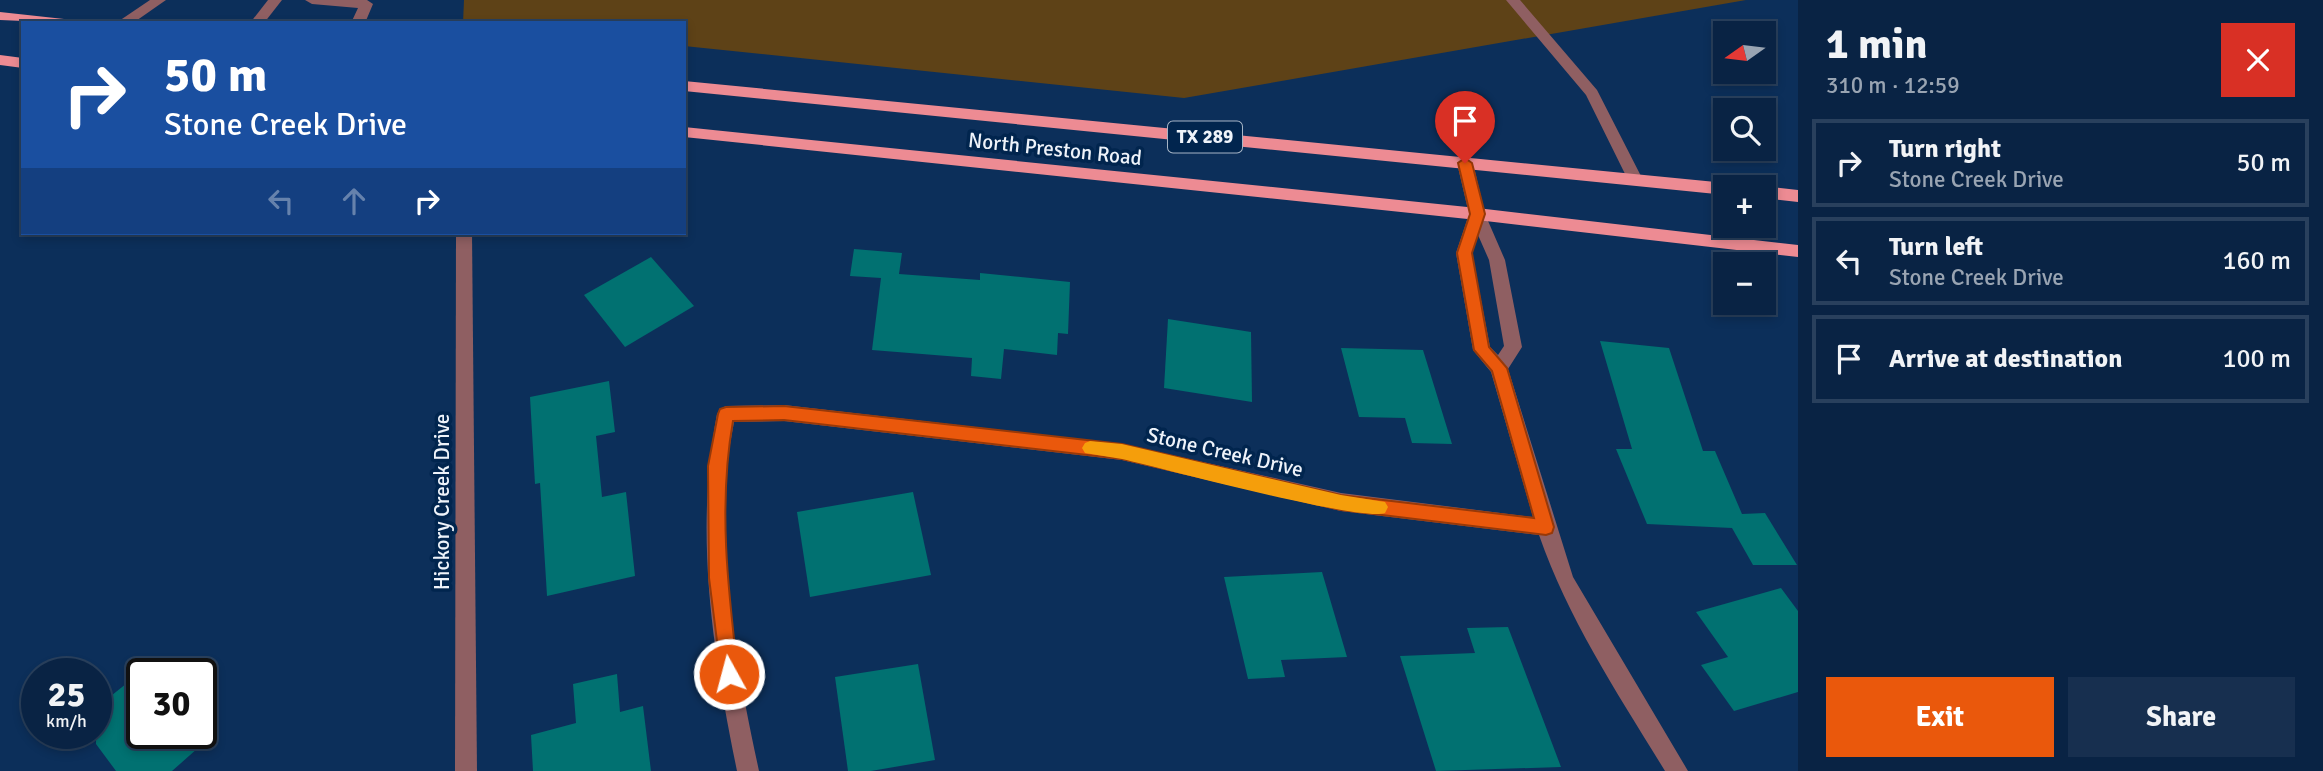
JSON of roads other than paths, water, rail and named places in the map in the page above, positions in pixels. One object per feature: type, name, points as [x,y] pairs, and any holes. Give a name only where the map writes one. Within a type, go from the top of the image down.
[{"type":"main road","points":[[0,16],[46,21]]},
{"type":"main road","points":[[0,60],[21,63]]},
{"type":"main road","name":"North Preston Road","points":[[686,86],[1713,188]]},
{"type":"main road","name":"North Preston Road","points":[[686,132],[1478,214],[1798,251]]},
{"type":"main road","points":[[1776,193],[1798,196]]},
{"type":"street","points":[[126,21],[159,0]]},
{"type":"street","points":[[259,21],[275,0]]},
{"type":"street","points":[[312,0],[368,1],[359,21]]},
{"type":"street","points":[[1513,0],[1592,93],[1635,180]]},
{"type":"street","points":[[1465,163],[1478,214],[1497,260],[1513,347],[1499,368]]},
{"type":"street","points":[[1478,214],[1464,253],[1482,350],[1499,368],[1564,581],[1677,771]]},
{"type":"street","name":"Hickory Creek Drive","points":[[464,235],[466,771]]},
{"type":"street","name":"Stone Creek Drive","points":[[748,771],[732,698],[718,578],[717,466],[726,414],[784,413],[1122,452],[1341,502],[1546,527]]}]
